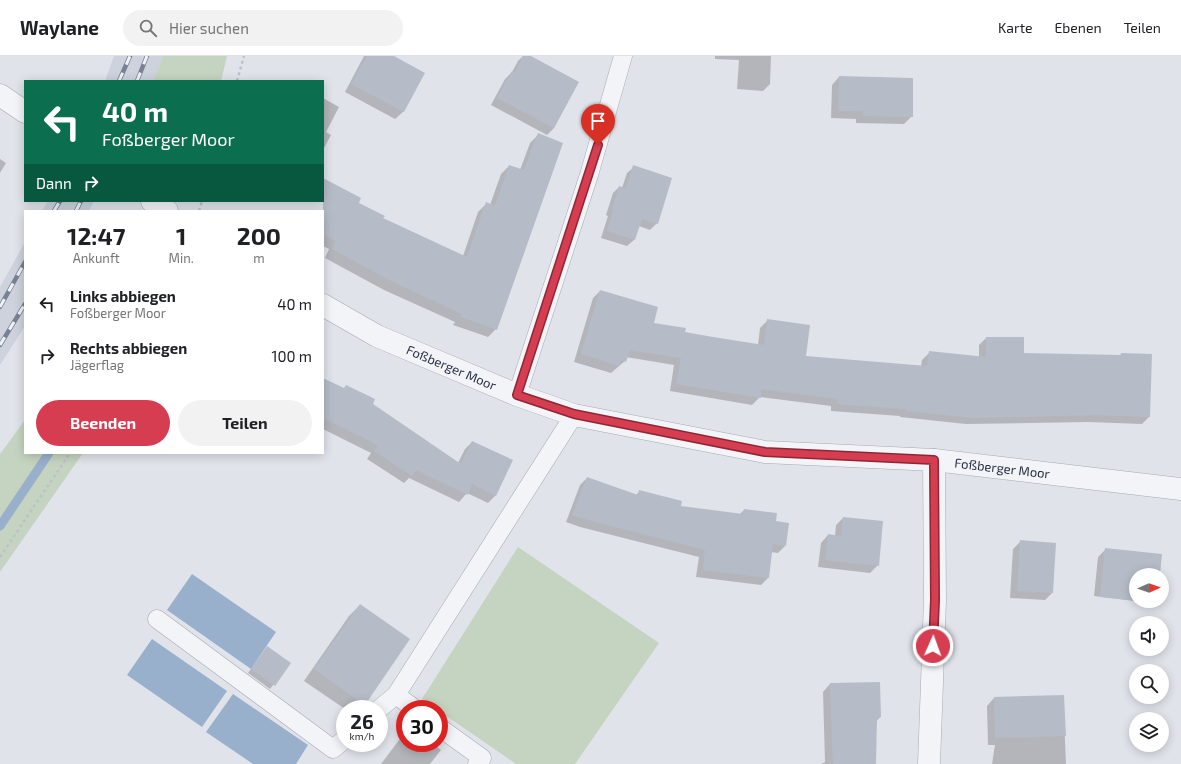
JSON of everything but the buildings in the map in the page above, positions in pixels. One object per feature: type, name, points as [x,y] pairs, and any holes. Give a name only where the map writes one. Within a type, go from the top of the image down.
[{"type":"street","points":[[0,95],[24,111]]},
{"type":"street","points":[[154,202],[166,210]]},
{"type":"street","name":"Foßberger Moor","points":[[324,305],[377,336],[517,395],[574,414],[765,452],[934,460],[1181,489]]},
{"type":"street","points":[[929,764],[935,600],[934,460]]},
{"type":"lane","points":[[517,395],[589,175],[623,56]]},
{"type":"lane","points":[[388,702],[396,695],[574,414]]},
{"type":"lane","points":[[157,619],[333,749],[336,746]]},
{"type":"lane","points":[[396,695],[403,700]]},
{"type":"lane","points":[[448,734],[483,762]]},
{"type":"path","points":[[237,80],[244,56]]},
{"type":"path","points":[[0,557],[69,454]]},
{"type":"shaded area","points":[[114,56],[163,56],[153,80],[105,80]]},
{"type":"shaded area","points":[[47,202],[94,202],[90,210],[43,210]]},
{"type":"shaded area","points":[[24,244],[24,328],[0,365],[0,287]]},
{"type":"green space","points":[[163,56],[227,56],[221,80],[153,80]]},
{"type":"green space","points":[[24,421],[24,454],[82,454],[0,572],[0,454]]},
{"type":"green space","points":[[518,547],[659,643],[575,764],[516,764],[448,717],[448,700],[422,699]]},
{"type":"water","points":[[192,574],[276,632],[251,669],[167,610]]},
{"type":"water","points":[[152,639],[227,691],[202,727],[127,675]]},
{"type":"water","points":[[233,694],[308,745],[296,764],[253,764],[206,732]]},
{"type":"waterway","points":[[0,526],[48,454]]},
{"type":"railway","points":[[119,80],[130,56]]},
{"type":"railway","points":[[137,80],[147,56]]},
{"type":"railway","points":[[55,210],[59,202]]},
{"type":"railway","points":[[76,210],[80,202]]},
{"type":"railway","points":[[0,307],[24,264]]},
{"type":"railway","points":[[0,345],[24,306]]},
{"type":"route","points":[[598,145],[517,395],[574,414],[765,452],[934,460],[935,600],[933,646]]}]
